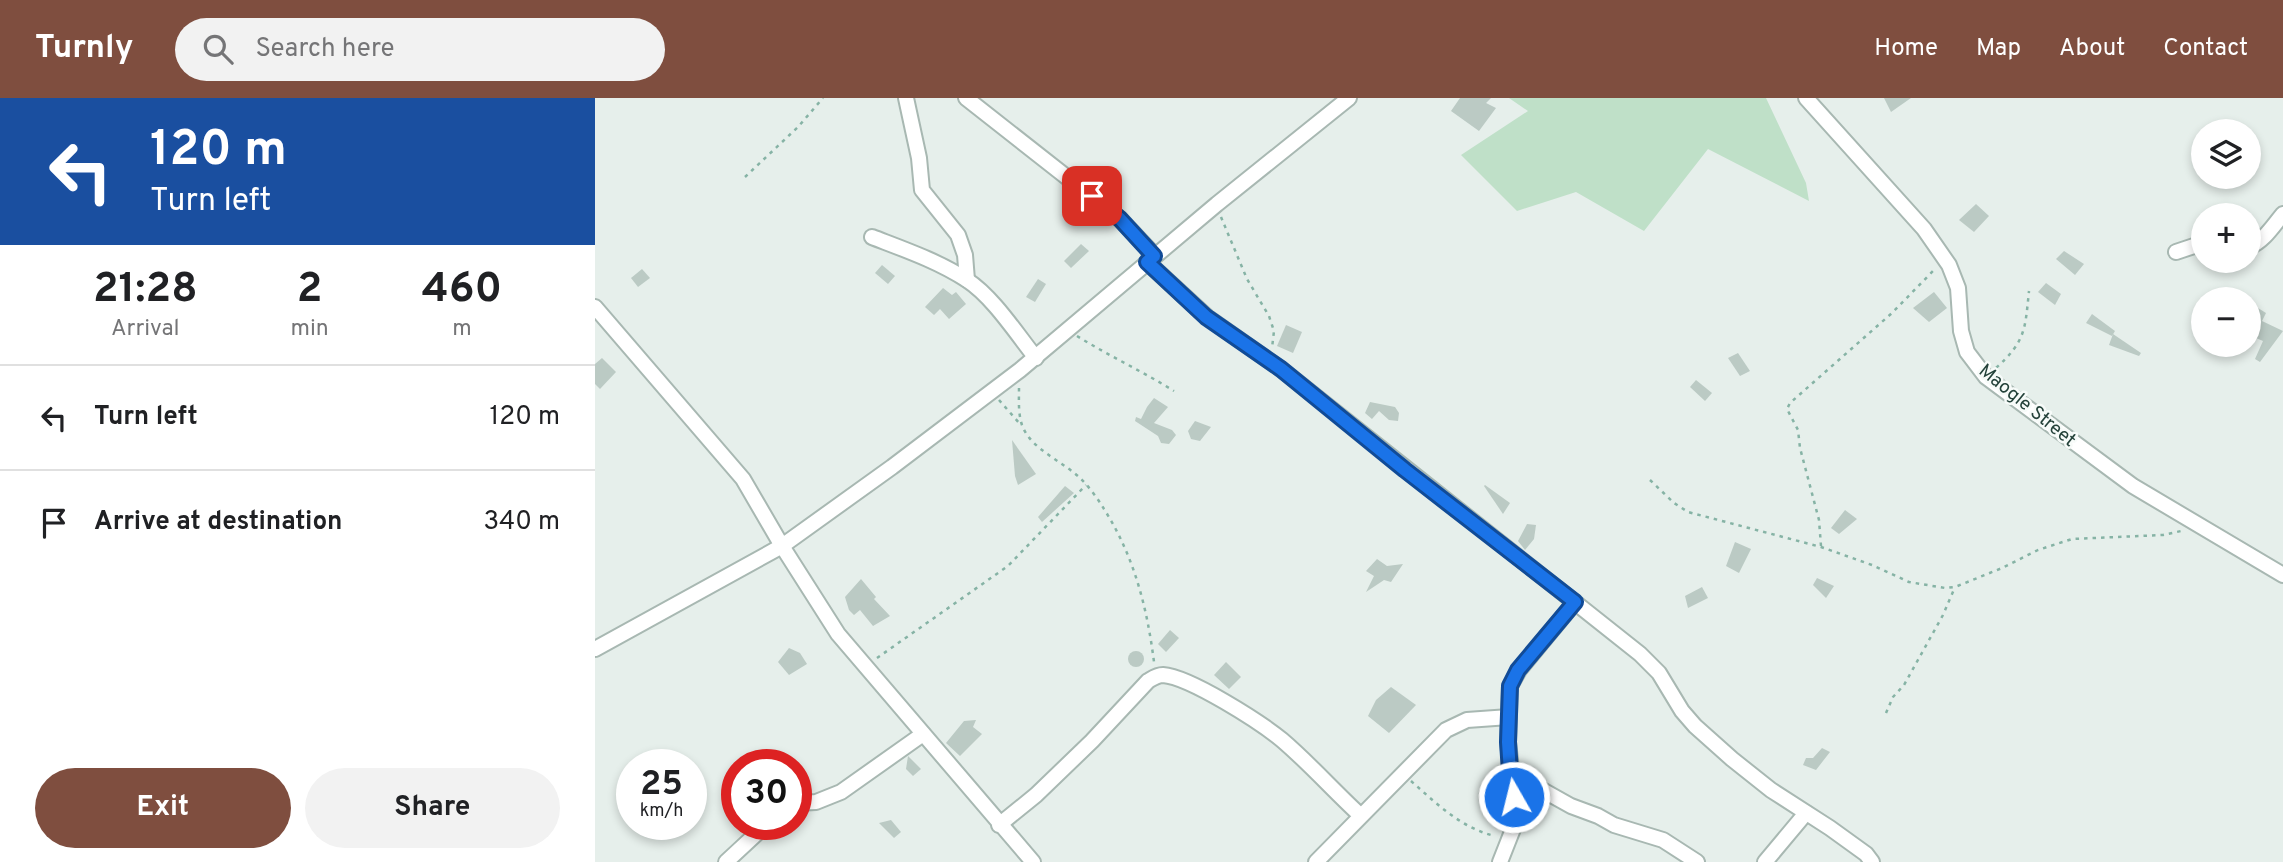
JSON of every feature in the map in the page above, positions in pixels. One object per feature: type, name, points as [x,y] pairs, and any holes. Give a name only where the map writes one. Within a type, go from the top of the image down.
[{"type":"street","points":[[906,98],[919,158],[922,190],[958,235],[965,255],[967,280]]},
{"type":"street","points":[[966,98],[1120,219],[1151,259],[1206,317],[1269,361],[1640,654],[1659,673],[1682,711],[1695,726],[1771,790],[1866,854],[1872,862]]},
{"type":"street","points":[[595,649],[782,546],[992,393],[1217,204],[1349,98]]},
{"type":"street","name":"Maogle Street","points":[[1806,98],[1924,229],[1945,259],[1958,288],[1961,331],[1967,352],[1986,377],[2133,486],[2283,575]]},
{"type":"street","points":[[2261,239],[2283,214]]},
{"type":"street","points":[[871,237],[933,262],[967,280],[983,294],[1035,358]]},
{"type":"street","points":[[2176,252],[2191,247]]},
{"type":"street","points":[[595,307],[743,479],[838,634],[1033,862]]},
{"type":"street","points":[[1500,862],[1515,824],[1516,813],[1510,772],[1510,686],[1518,670],[1575,602]]},
{"type":"street","points":[[999,825],[1036,795],[1092,741],[1141,688],[1156,676],[1164,675],[1185,681],[1247,716],[1282,740],[1360,816]]},
{"type":"street","points":[[1316,862],[1446,730],[1467,720],[1509,717]]},
{"type":"street","points":[[812,802],[841,792],[923,734]]},
{"type":"street","points":[[1510,772],[1571,806],[1614,825],[1663,840],[1697,862]]},
{"type":"street","points":[[1765,862],[1806,813]]},
{"type":"street","points":[[726,862],[750,840]]},
{"type":"path","points":[[744,177],[797,127],[823,98]]},
{"type":"path","points":[[1217,204],[1237,258],[1269,316],[1274,331],[1269,361]]},
{"type":"path","points":[[1821,547],[1819,520],[1800,448],[1798,430],[1787,409],[1790,403],[1892,313],[1945,259]]},
{"type":"path","points":[[1986,377],[2007,358],[2023,337],[2028,291]]},
{"type":"path","points":[[1069,331],[1174,391]]},
{"type":"path","points":[[1020,370],[1019,409],[1023,426]]},
{"type":"path","points":[[992,393],[1023,426],[1033,442],[1086,485],[1103,508],[1134,569],[1145,608],[1156,676]]},
{"type":"path","points":[[1650,480],[1674,503],[1688,512],[1821,547],[1909,582],[1945,589],[2057,542],[2163,535],[2180,532],[2197,523]]},
{"type":"path","points":[[866,667],[1008,566],[1086,485]]},
{"type":"path","points":[[1886,713],[1943,615],[1955,587]]},
{"type":"path","points":[[1402,773],[1449,815],[1488,834],[1509,839]]},
{"type":"green space","points":[[1509,98],[1766,98],[1806,183],[1809,201],[1708,149],[1644,231],[1576,192],[1517,211],[1461,155],[1528,111]]},
{"type":"building","points":[[1460,98],[1491,98],[1486,103],[1496,108],[1479,131],[1451,111]]},
{"type":"building","points":[[1884,98],[1911,98],[1891,112]]},
{"type":"building","points":[[1976,204],[1989,216],[1974,232],[1959,220]]},
{"type":"building","points":[[1081,244],[1089,251],[1071,268],[1064,261]]},
{"type":"building","points":[[2064,251],[2084,264],[2075,275],[2056,259]]},
{"type":"building","points":[[882,265],[895,276],[888,284],[875,273]]},
{"type":"building","points":[[642,269],[650,278],[638,287],[631,278]]},
{"type":"building","points":[[1038,279],[1046,284],[1035,302],[1026,297]]},
{"type":"building","points":[[2046,283],[2061,294],[2055,305],[2038,292]]},
{"type":"building","points":[[943,288],[952,295],[956,292],[966,304],[949,319],[940,309],[934,315],[925,307]]},
{"type":"building","points":[[1934,292],[1947,308],[1929,322],[1913,308]]},
{"type":"building","points":[[2261,310],[2266,313],[2262,321],[2283,331],[2260,362],[2255,359],[2261,357]]},
{"type":"building","points":[[2092,314],[2115,331],[2112,336],[2086,323]]},
{"type":"building","points":[[1286,325],[1302,332],[1293,353],[1277,346]]},
{"type":"building","points":[[2113,334],[2141,353],[2139,356],[2109,345]]},
{"type":"building","points":[[1738,353],[1750,371],[1740,376],[1728,358]]},
{"type":"building","points":[[602,358],[616,372],[600,389],[595,384],[595,364]]},
{"type":"building","points":[[1696,380],[1712,393],[1705,401],[1690,387]]},
{"type":"building","points":[[1154,398],[1168,407],[1154,423],[1172,430],[1176,435],[1169,444],[1161,443],[1158,436],[1135,421],[1136,417],[1141,419]]},
{"type":"building","points":[[1370,402],[1395,407],[1399,413],[1398,421],[1389,420],[1379,411],[1372,419],[1365,413]]},
{"type":"building","points":[[1195,421],[1211,427],[1200,441],[1191,439],[1188,431]]},
{"type":"building","points":[[1012,440],[1036,474],[1018,485],[1015,476]]},
{"type":"building","points":[[1065,486],[1074,493],[1042,522],[1038,517]]},
{"type":"building","points":[[1484,486],[1510,503],[1503,514]]},
{"type":"building","points":[[1845,510],[1857,519],[1839,534],[1831,528]]},
{"type":"building","points":[[1527,524],[1536,525],[1534,539],[1525,550],[1518,541]]},
{"type":"building","points":[[1735,542],[1751,549],[1739,573],[1726,566]]},
{"type":"building","points":[[1377,559],[1387,566],[1403,564],[1391,582],[1384,580],[1366,592],[1374,576],[1366,571]]},
{"type":"building","points":[[1817,578],[1834,586],[1826,598],[1813,585]]},
{"type":"building","points":[[861,579],[876,597],[874,599],[890,616],[873,626],[860,610],[854,615],[849,610],[845,597]]},
{"type":"building","points":[[1702,587],[1708,598],[1688,608],[1685,596]]},
{"type":"building","points":[[1170,630],[1179,638],[1166,652],[1158,644]]},
{"type":"building","points":[[789,648],[800,653],[807,664],[789,675],[778,662]]},
{"type":"building","points":[[1136,651],[1144,659],[1136,667],[1128,659]]},
{"type":"building","points":[[1226,662],[1241,677],[1229,689],[1214,675]]},
{"type":"building","points":[[1391,687],[1416,705],[1389,733],[1368,716],[1376,700]]},
{"type":"building","points":[[976,720],[973,727],[982,734],[960,756],[946,743],[964,721]]},
{"type":"building","points":[[1822,748],[1830,752],[1816,770],[1803,765],[1806,758],[1813,758]]},
{"type":"building","points":[[908,756],[921,769],[913,776],[906,769]]},
{"type":"building","points":[[891,820],[901,832],[894,838],[879,823]]},
{"type":"route","points":[[1092,196],[1120,219],[1154,256],[1147,262],[1206,317],[1281,369],[1405,470],[1575,602],[1518,670],[1510,686],[1508,742],[1514,797]]}]
